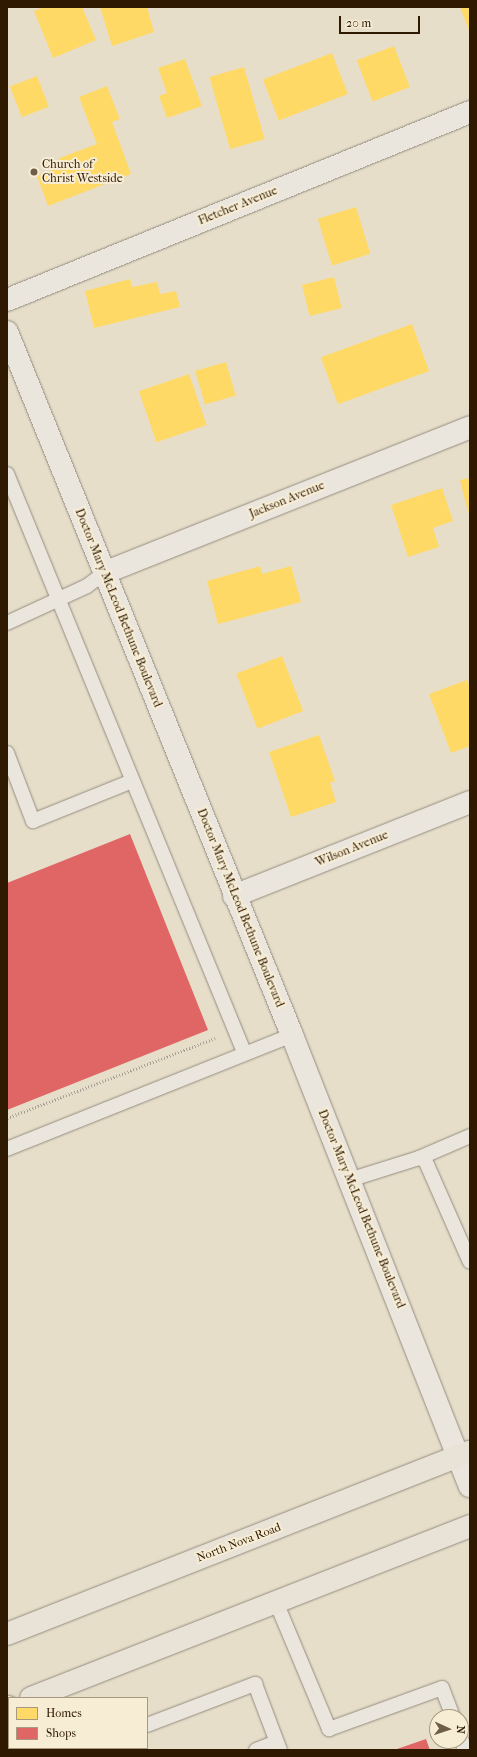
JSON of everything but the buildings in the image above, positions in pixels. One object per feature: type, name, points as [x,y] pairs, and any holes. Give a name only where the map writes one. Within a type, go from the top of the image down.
[{"type":"main road","name":"North Nova Road","points":[[7,1634],[464,1454]]},
{"type":"main road","points":[[35,1697],[470,1526]]},
{"type":"street","name":"Fletcher Avenue","points":[[7,300],[470,112]]},
{"type":"street","name":"Doctor Mary McLeod Bethune Boulevard","points":[[7,332],[234,896],[464,1454],[470,1486]]},
{"type":"street","name":"Jackson Avenue","points":[[104,573],[470,427]]},
{"type":"street","name":"Wilson Avenue","points":[[234,896],[470,802]]},
{"type":"lane","points":[[7,474],[57,601],[132,781],[233,1031],[244,1052]]},
{"type":"lane","points":[[7,623],[87,586],[104,573]]},
{"type":"lane","points":[[7,753],[33,821],[132,781]]},
{"type":"lane","points":[[7,1149],[244,1052],[292,1035]]},
{"type":"lane","points":[[350,1180],[419,1158],[470,1136]]},
{"type":"lane","points":[[419,1158],[427,1162],[470,1262]]},
{"type":"lane","points":[[276,1602],[329,1729],[442,1688],[450,1709]]},
{"type":"lane","points":[[148,1725],[255,1684],[279,1746],[256,1750]]},
{"type":"path","points":[[7,1118],[233,1031]]},
{"type":"place","name":"Church of Christ Westside","points":[[34,172]]}]
